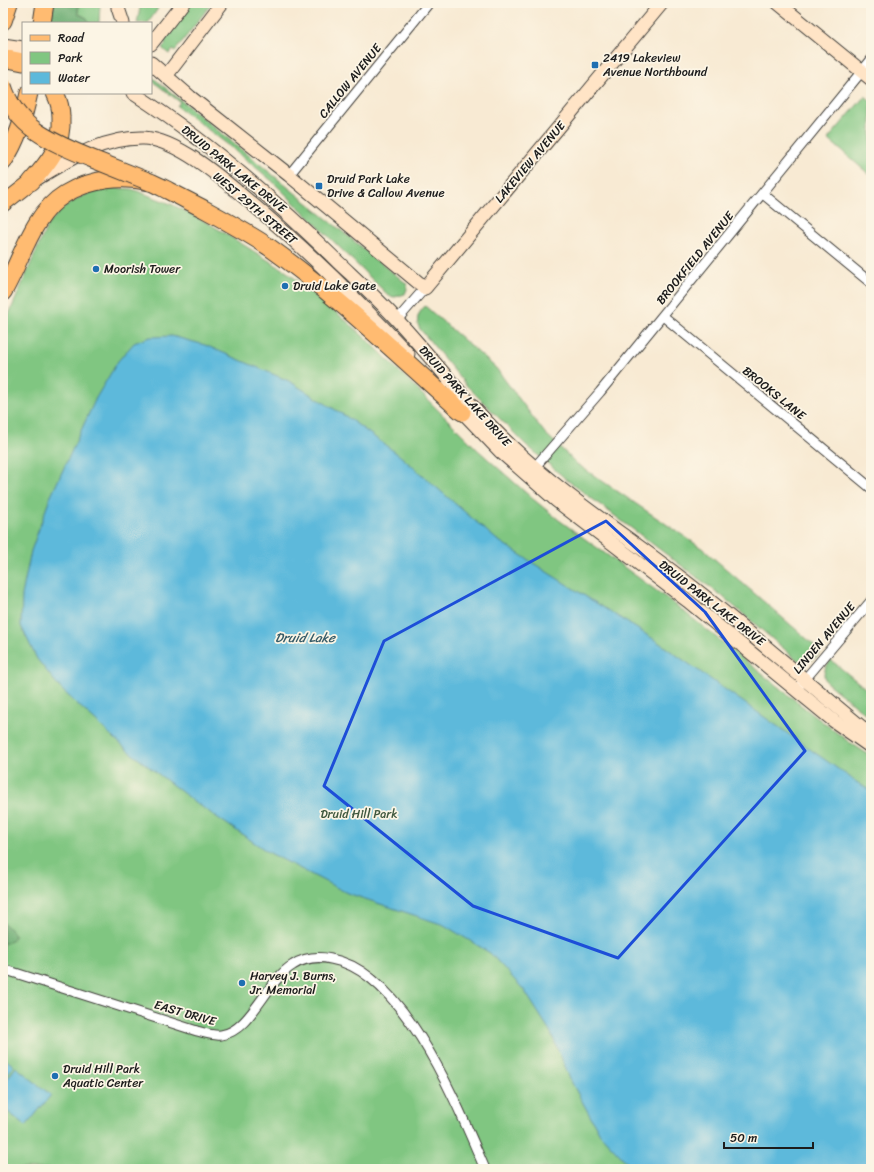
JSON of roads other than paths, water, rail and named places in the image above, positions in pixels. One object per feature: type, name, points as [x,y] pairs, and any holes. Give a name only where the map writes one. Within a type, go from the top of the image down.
[{"type":"highway","points":[[3,21],[10,3]]},
{"type":"highway","points":[[42,22],[45,3]]},
{"type":"highway","points":[[3,58],[22,62]]},
{"type":"highway","points":[[3,86],[12,107],[27,124],[38,133],[72,150],[155,184],[236,226],[269,247],[348,310],[462,412]]},
{"type":"highway","points":[[3,162],[20,131],[29,94]]},
{"type":"highway","points":[[31,182],[54,154],[58,144],[62,123],[61,110],[55,94]]},
{"type":"highway","points":[[3,292],[36,226],[44,213],[54,202],[74,190],[96,181],[124,179],[155,184]]},
{"type":"main road","points":[[152,43],[183,3]]},
{"type":"main road","points":[[166,76],[222,3]]},
{"type":"main road","name":"LAKEVIEW AVENUE","points":[[425,288],[662,3]]},
{"type":"main road","points":[[778,3],[866,76]]},
{"type":"main road","points":[[118,6],[123,22]]},
{"type":"main road","points":[[3,45],[22,48]]},
{"type":"main road","points":[[152,65],[289,175],[425,288]]},
{"type":"main road","name":"DRUID PARK LAKE DRIVE","points":[[135,94],[215,151],[250,180],[312,236],[397,320],[483,420],[534,468],[734,619],[871,734]]},
{"type":"main road","name":"WEST 29TH STREET","points":[[3,204],[31,182],[76,155],[99,145],[120,139],[144,138],[160,141],[177,149],[216,175],[287,234],[387,331],[462,412]]},
{"type":"main road","name":"DRUID PARK LAKE DRIVE","points":[[462,412],[500,452],[557,501],[688,601],[847,731],[871,747]]},
{"type":"street","name":"CALLOW AVENUE","points":[[289,175],[429,3]]},
{"type":"street","name":"BROOKFIELD AVENUE","points":[[534,468],[600,392],[762,194],[866,76],[871,60]]},
{"type":"street","points":[[762,194],[871,283]]},
{"type":"street","name":"LAKEVIEW AVENUE","points":[[397,320],[425,288]]},
{"type":"street","name":"BROOKS LANE","points":[[662,316],[871,488]]},
{"type":"street","name":"LINDEN AVENUE","points":[[796,690],[871,601]]},
{"type":"street","name":"EAST DRIVE","points":[[3,968],[190,1029],[215,1035],[222,1035],[235,1031],[275,981],[292,965],[304,959],[314,958],[337,960],[350,965],[362,972],[377,985],[410,1023],[433,1059],[446,1084],[485,1169]]},
{"type":"water","name":"Druid Lake","points":[[172,336],[205,345],[289,381],[347,417],[399,455],[496,539],[655,640],[871,791],[871,1169],[633,1169],[600,1134],[572,1083],[550,1031],[524,990],[490,953],[444,925],[347,893],[268,852],[196,803],[127,750],[61,689],[37,659],[21,626],[22,595],[31,551],[50,498],[96,398],[118,361],[134,343],[150,337]]},
{"type":"water","points":[[3,1057],[14,1066],[3,1079]]},
{"type":"water","points":[[16,1067],[51,1095],[26,1126],[3,1108],[3,1084]]},
{"type":"place","name":"2419 Lakeview Avenue Northbound","points":[[595,65]]},
{"type":"place","name":"Druid Park Lake Drive & Callow Avenue","points":[[319,186]]},
{"type":"place","name":"Moorish Tower","points":[[96,269]]},
{"type":"place","name":"Druid Lake Gate","points":[[285,286]]},
{"type":"place","name":"Harvey J. Burns, Jr. Memorial","points":[[242,983]]},
{"type":"place","name":"Druid Hill Park Aquatic Center","points":[[55,1076]]},
{"type":"park label","name":"Druid Hill Park","points":[[359,814]]}]
